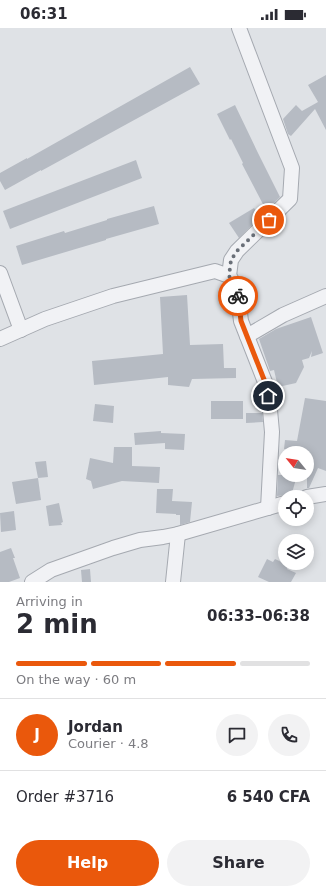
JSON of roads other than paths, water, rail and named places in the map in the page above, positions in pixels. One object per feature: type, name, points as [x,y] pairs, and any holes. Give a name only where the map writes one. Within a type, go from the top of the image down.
[{"type":"street","points":[[229,276],[231,260],[237,251],[290,199],[292,168],[239,28]]},
{"type":"street","points":[[0,339],[45,319],[113,296],[215,271],[229,276],[237,288],[241,321],[265,382],[270,410],[272,432],[268,508]]},
{"type":"street","points":[[0,273],[21,330]]},
{"type":"street","points":[[247,336],[283,315],[326,296]]},
{"type":"street","points":[[314,496],[326,494]]},
{"type":"street","points":[[32,582],[50,570],[113,548],[140,540],[178,534],[278,506]]},
{"type":"street","points":[[173,582],[178,534]]}]
